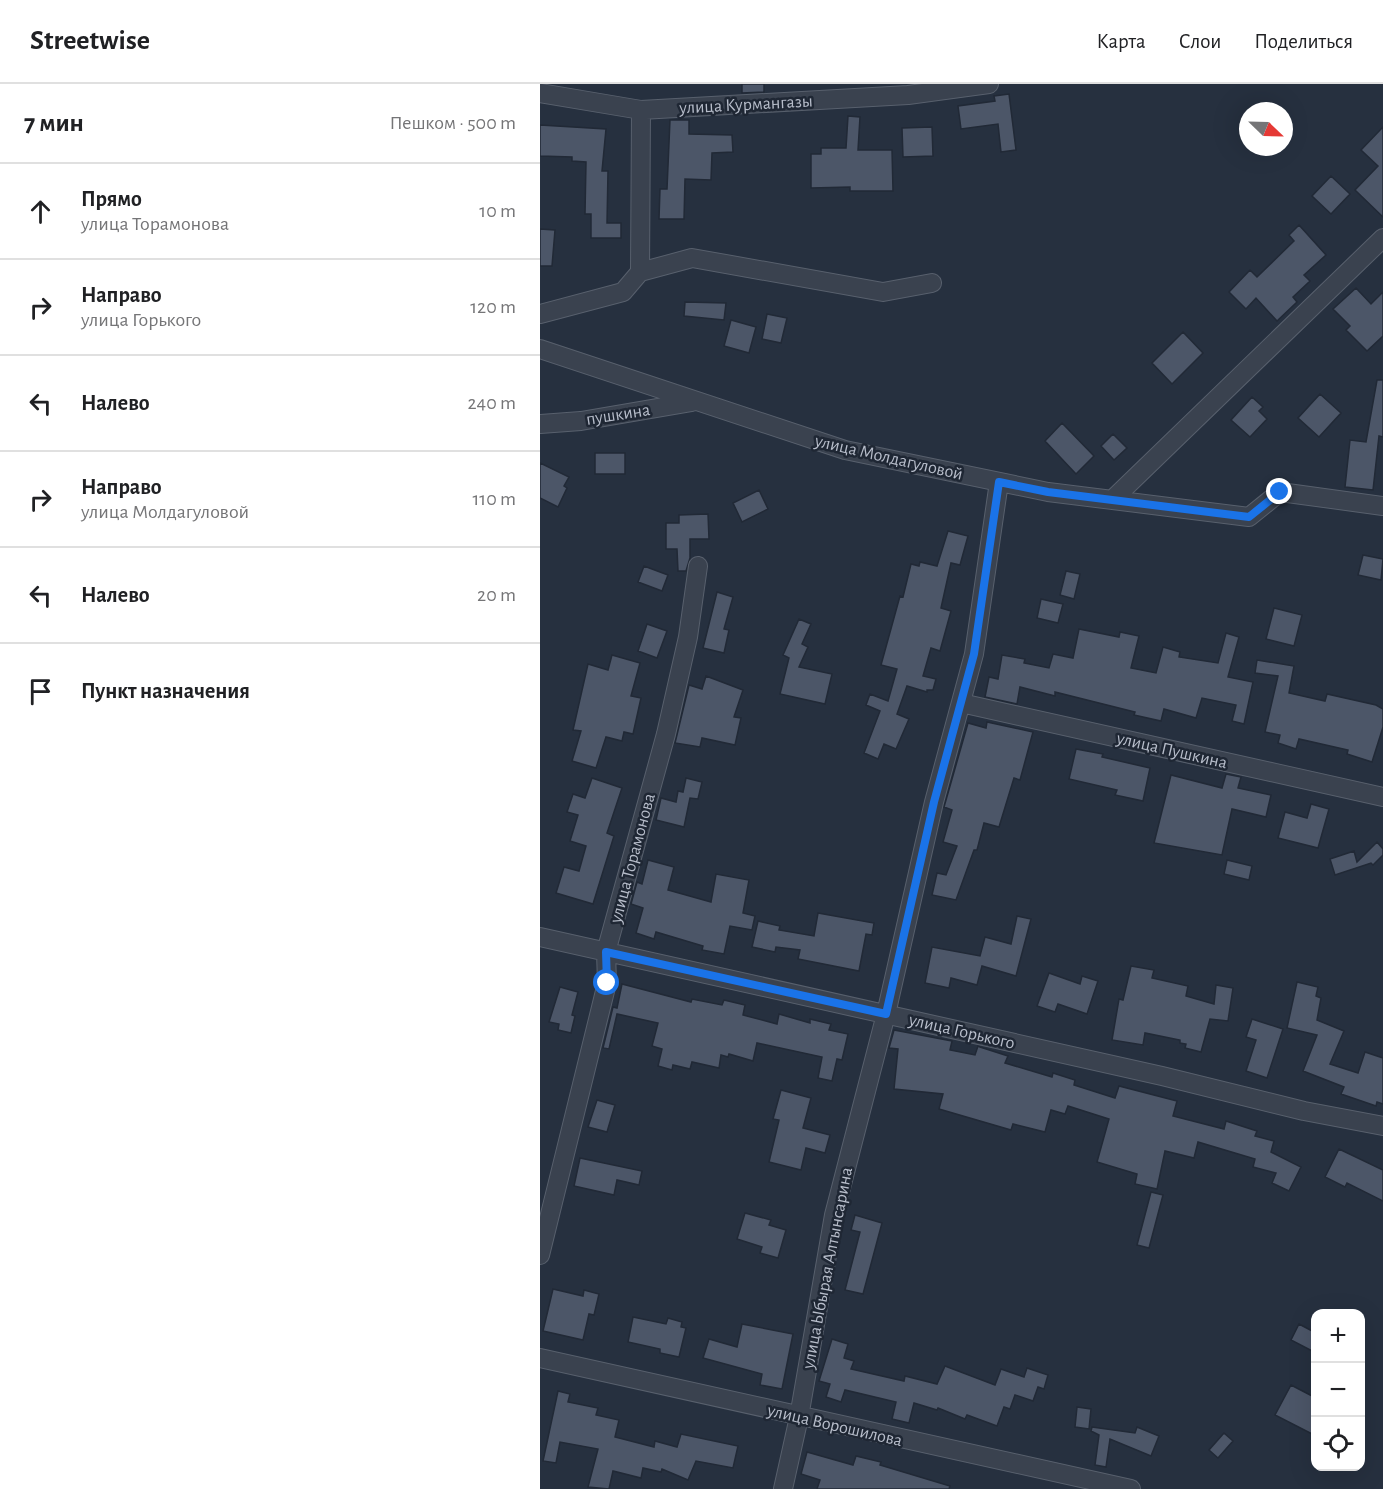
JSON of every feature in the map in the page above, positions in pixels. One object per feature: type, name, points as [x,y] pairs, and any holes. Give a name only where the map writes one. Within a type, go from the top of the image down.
[{"type":"street","name":"улица Курмангазы","points":[[540,93],[641,110],[908,95],[988,84]]},
{"type":"street","points":[[640,272],[641,110]]},
{"type":"street","points":[[1112,500],[1383,238]]},
{"type":"street","points":[[540,314],[623,292],[640,272],[692,258],[883,292],[932,284]]},
{"type":"street","name":"улица Молдагуловой","points":[[540,350],[845,450],[1048,492],[1249,517],[1280,492],[1383,506]]},
{"type":"street","name":"пушкина","points":[[540,424],[581,420],[696,401]]},
{"type":"street","name":"улица Ыбырая Алтынсарина","points":[[783,1489],[799,1417],[834,1215],[886,1014],[934,802],[974,654],[999,482]]},
{"type":"street","name":"улица Торамонова","points":[[540,1255],[607,983],[606,952],[666,734],[688,637],[698,566]]},
{"type":"street","name":"улица Пушкина","points":[[961,703],[1383,796]]},
{"type":"street","name":"улица Горького","points":[[540,937],[1162,1076],[1304,1111],[1383,1126]]},
{"type":"street","name":"улица Ворошилова","points":[[540,1358],[1131,1489]]},
{"type":"building","points":[[742,84],[764,84],[764,92],[742,93]]},
{"type":"building","points":[[1009,94],[1016,150],[1001,152],[998,124],[961,129],[958,106],[995,101],[994,96]]},
{"type":"building","points":[[848,116],[860,117],[858,150],[892,150],[893,191],[850,191],[850,187],[811,188],[811,154],[821,154],[821,148],[846,148]]},
{"type":"building","points":[[670,120],[689,120],[689,134],[732,135],[733,152],[712,153],[711,180],[685,179],[684,219],[659,219],[660,189],[667,189]]},
{"type":"building","points":[[540,125],[606,129],[602,171],[608,171],[607,223],[621,223],[621,238],[591,238],[591,214],[585,214],[586,162],[572,161],[572,157],[540,156]]},
{"type":"building","points":[[932,127],[933,156],[903,157],[902,128]]},
{"type":"building","points":[[1383,127],[1383,217],[1355,190],[1378,166],[1361,150]]},
{"type":"building","points":[[1331,176],[1350,194],[1331,214],[1312,196]]},
{"type":"building","points":[[1299,225],[1326,255],[1304,275],[1310,281],[1293,297],[1297,302],[1277,321],[1256,298],[1246,309],[1229,292],[1250,270],[1257,277],[1294,241],[1289,235]]},
{"type":"building","points":[[540,229],[555,230],[552,266],[540,266]]},
{"type":"building","points":[[1356,288],[1371,304],[1383,292],[1383,336],[1367,351],[1346,330],[1350,326],[1333,309]]},
{"type":"building","points":[[685,302],[726,303],[724,320],[684,316]]},
{"type":"building","points":[[767,314],[787,318],[781,343],[762,339]]},
{"type":"building","points":[[731,320],[756,327],[749,353],[724,346]]},
{"type":"building","points":[[1183,332],[1203,353],[1172,384],[1152,363]]},
{"type":"building","points":[[1377,380],[1383,380],[1383,437],[1379,436],[1373,490],[1345,487],[1350,440],[1366,442]]},
{"type":"building","points":[[1320,394],[1341,413],[1319,437],[1298,418]]},
{"type":"building","points":[[1252,397],[1263,407],[1259,411],[1267,419],[1250,437],[1231,420]]},
{"type":"building","points":[[1062,423],[1094,456],[1076,474],[1045,441]]},
{"type":"building","points":[[1113,434],[1127,448],[1114,460],[1101,446]]},
{"type":"building","points":[[595,453],[625,453],[625,474],[595,474]]},
{"type":"building","points":[[540,463],[569,477],[564,486],[567,488],[558,507],[540,498]]},
{"type":"building","points":[[759,490],[768,509],[742,522],[733,503]]},
{"type":"building","points":[[708,514],[709,539],[690,539],[690,558],[686,571],[678,571],[677,549],[666,549],[666,523],[679,523],[679,515]]},
{"type":"building","points":[[948,531],[968,536],[960,565],[951,563],[941,608],[951,611],[940,651],[931,648],[923,676],[936,679],[933,690],[927,690],[927,692],[907,686],[897,714],[909,719],[896,749],[884,744],[878,759],[864,753],[880,711],[866,705],[870,694],[888,701],[897,669],[881,665],[911,564],[919,566],[920,562],[937,566]]},
{"type":"building","points":[[1363,555],[1383,559],[1381,580],[1358,575]]},
{"type":"building","points":[[644,566],[668,575],[662,591],[638,582]]},
{"type":"building","points":[[1066,571],[1080,574],[1074,599],[1060,595]]},
{"type":"building","points":[[717,592],[733,597],[724,629],[729,630],[724,653],[703,648]]},
{"type":"building","points":[[1041,599],[1063,604],[1058,623],[1037,618]]},
{"type":"building","points":[[1274,608],[1302,615],[1294,646],[1266,639]]},
{"type":"building","points":[[799,619],[811,624],[802,644],[808,647],[799,667],[832,674],[825,704],[780,694],[789,658],[783,655]]},
{"type":"building","points":[[647,624],[667,631],[657,658],[638,651]]},
{"type":"building","points":[[1079,629],[1119,637],[1120,632],[1139,636],[1131,668],[1156,673],[1163,647],[1180,652],[1179,657],[1218,663],[1226,633],[1239,637],[1228,677],[1253,682],[1244,724],[1232,721],[1236,705],[1202,698],[1196,718],[1164,709],[1161,721],[1134,715],[1135,712],[1055,692],[1055,696],[1020,687],[1017,704],[985,697],[989,677],[998,679],[1002,655],[1025,659],[1024,663],[1049,668],[1053,654],[1073,658]]},
{"type":"building","points":[[612,655],[640,663],[631,696],[641,698],[633,734],[624,732],[622,741],[606,737],[596,768],[572,761],[581,731],[573,730],[588,664],[608,670]]},
{"type":"building","points":[[1257,660],[1294,666],[1289,693],[1325,701],[1327,694],[1376,705],[1383,709],[1383,727],[1372,762],[1347,754],[1348,750],[1299,739],[1296,749],[1278,743],[1280,735],[1265,732],[1278,676],[1255,673]]},
{"type":"building","points":[[706,676],[743,690],[734,717],[741,718],[735,745],[702,738],[700,747],[675,743],[689,685],[702,689]]},
{"type":"building","points":[[987,722],[1033,732],[1020,780],[1014,778],[999,827],[984,823],[977,850],[974,850],[956,900],[932,895],[937,873],[946,875],[957,846],[943,842],[952,810],[944,807],[968,723],[986,728]]},
{"type":"building","points":[[1076,749],[1103,754],[1102,757],[1150,768],[1143,801],[1115,795],[1117,790],[1069,779]]},
{"type":"building","points":[[1226,774],[1241,777],[1238,788],[1271,795],[1266,817],[1232,809],[1222,855],[1154,843],[1171,775],[1222,788]]},
{"type":"building","points":[[592,778],[622,788],[607,833],[614,836],[593,904],[556,893],[564,867],[579,871],[586,846],[570,841],[578,815],[567,812],[573,794],[585,798]]},
{"type":"building","points":[[686,778],[702,782],[698,799],[690,798],[684,827],[656,820],[661,798],[676,802],[678,791],[683,792]]},
{"type":"building","points":[[1311,804],[1329,809],[1318,848],[1278,838],[1285,812],[1307,818]]},
{"type":"building","points":[[1377,842],[1383,849],[1383,855],[1373,865],[1371,863],[1335,875],[1330,859],[1354,851],[1357,862]]},
{"type":"building","points":[[648,860],[674,867],[668,890],[711,902],[716,874],[749,880],[743,913],[755,916],[752,930],[730,926],[724,954],[702,950],[703,946],[656,932],[654,939],[636,933],[643,908],[631,904],[637,882],[642,884]]},
{"type":"building","points":[[1227,860],[1252,866],[1249,880],[1224,874]]},
{"type":"building","points":[[818,913],[874,923],[872,935],[866,934],[859,971],[798,959],[800,950],[776,947],[775,952],[752,947],[758,921],[780,926],[779,930],[814,936]]},
{"type":"building","points":[[1017,916],[1031,919],[1016,976],[982,966],[977,985],[951,978],[949,988],[925,983],[932,947],[980,956],[985,937],[1011,944]]},
{"type":"building","points":[[1131,966],[1154,970],[1152,978],[1188,986],[1186,996],[1214,1004],[1216,985],[1233,988],[1228,1021],[1210,1019],[1201,1052],[1185,1048],[1186,1044],[1180,1043],[1180,1040],[1145,1033],[1143,1045],[1112,1040],[1119,999],[1123,1000]]},
{"type":"building","points":[[1049,973],[1080,984],[1082,976],[1098,981],[1087,1014],[1058,1004],[1055,1012],[1037,1006]]},
{"type":"building","points":[[1297,982],[1318,987],[1316,996],[1321,998],[1317,1020],[1344,1031],[1330,1064],[1358,1073],[1365,1052],[1383,1058],[1383,1104],[1377,1102],[1376,1106],[1341,1094],[1344,1087],[1303,1071],[1317,1035],[1287,1028]]},
{"type":"building","points":[[622,984],[691,1002],[692,999],[722,1005],[724,1000],[745,1005],[743,1015],[777,1024],[779,1014],[810,1023],[810,1019],[831,1024],[829,1030],[848,1034],[842,1060],[837,1059],[832,1081],[818,1078],[822,1057],[757,1043],[753,1061],[729,1054],[728,1057],[721,1055],[719,1068],[692,1062],[690,1069],[673,1065],[672,1070],[658,1066],[662,1049],[652,1046],[658,1023],[617,1014],[609,1049],[603,1048],[613,1007],[617,1008]]},
{"type":"building","points":[[560,987],[578,992],[572,1015],[575,1016],[571,1033],[558,1030],[559,1024],[549,1022]]},
{"type":"building","points":[[1252,1019],[1283,1029],[1267,1078],[1246,1071],[1256,1040],[1246,1037]]},
{"type":"building","points":[[894,1030],[952,1041],[950,1050],[975,1055],[978,1046],[1008,1056],[1005,1063],[1052,1077],[1053,1073],[1075,1080],[1074,1085],[1115,1098],[1119,1086],[1177,1101],[1173,1116],[1224,1129],[1226,1121],[1257,1131],[1255,1136],[1274,1141],[1271,1152],[1301,1167],[1289,1191],[1272,1183],[1276,1173],[1253,1167],[1255,1159],[1198,1142],[1194,1158],[1165,1151],[1157,1189],[1135,1184],[1137,1174],[1097,1162],[1109,1119],[1068,1106],[1065,1114],[1051,1110],[1045,1132],[1013,1124],[1011,1130],[939,1109],[943,1094],[894,1089],[898,1049],[889,1048]]},
{"type":"building","points":[[781,1090],[811,1098],[803,1128],[830,1135],[825,1153],[806,1148],[801,1170],[769,1162],[779,1120],[773,1119]]},
{"type":"building","points":[[597,1100],[615,1105],[607,1132],[588,1127]]},
{"type":"building","points":[[1339,1149],[1383,1170],[1383,1201],[1347,1183],[1345,1187],[1325,1177]]},
{"type":"building","points":[[580,1158],[642,1171],[639,1185],[617,1180],[614,1195],[574,1186]]},
{"type":"building","points":[[1151,1192],[1163,1195],[1149,1248],[1137,1245]]},
{"type":"building","points":[[745,1213],[771,1220],[769,1225],[786,1230],[778,1258],[760,1253],[762,1247],[737,1239]]},
{"type":"building","points":[[855,1215],[882,1223],[863,1294],[845,1290],[860,1232],[851,1230]]},
{"type":"building","points":[[553,1289],[583,1296],[584,1290],[599,1294],[594,1315],[589,1314],[583,1340],[543,1331]]},
{"type":"building","points":[[633,1317],[666,1324],[668,1318],[682,1322],[681,1327],[686,1328],[679,1357],[660,1353],[660,1349],[628,1342]]},
{"type":"building","points":[[742,1324],[793,1334],[782,1389],[760,1385],[762,1374],[703,1358],[709,1339],[737,1347]]},
{"type":"building","points":[[1299,1324],[1311,1330],[1311,1350],[1291,1340]]},
{"type":"building","points":[[832,1339],[848,1344],[844,1358],[854,1361],[851,1369],[904,1381],[905,1376],[937,1384],[945,1366],[995,1385],[1001,1369],[1024,1377],[1027,1368],[1048,1375],[1044,1389],[1038,1387],[1033,1401],[1015,1395],[1010,1409],[1004,1407],[997,1426],[967,1415],[965,1419],[938,1408],[937,1410],[914,1403],[909,1423],[892,1419],[896,1402],[845,1390],[841,1402],[826,1397],[830,1384],[819,1381]]},
{"type":"building","points":[[1291,1385],[1311,1395],[1311,1433],[1275,1415]]},
{"type":"building","points":[[558,1391],[570,1394],[568,1402],[598,1408],[596,1415],[619,1420],[615,1437],[654,1447],[655,1441],[677,1447],[681,1434],[738,1446],[733,1468],[696,1461],[688,1480],[662,1469],[661,1472],[643,1468],[641,1478],[613,1471],[609,1489],[588,1487],[598,1449],[560,1442],[556,1463],[543,1461]]},
{"type":"building","points":[[1077,1407],[1091,1409],[1089,1429],[1075,1427]]},
{"type":"building","points":[[1092,1427],[1135,1433],[1137,1427],[1159,1436],[1151,1456],[1110,1439],[1106,1467],[1095,1465],[1099,1435],[1091,1431]]},
{"type":"building","points":[[1224,1433],[1233,1441],[1218,1458],[1209,1450]]},
{"type":"building","points":[[807,1452],[853,1465],[856,1456],[881,1462],[880,1465],[950,1486],[949,1489],[817,1489],[820,1480],[801,1474]]},
{"type":"route","points":[[607,983],[606,952],[886,1014],[934,802],[974,654],[999,482],[1048,492],[1249,517],[1280,492]]}]
